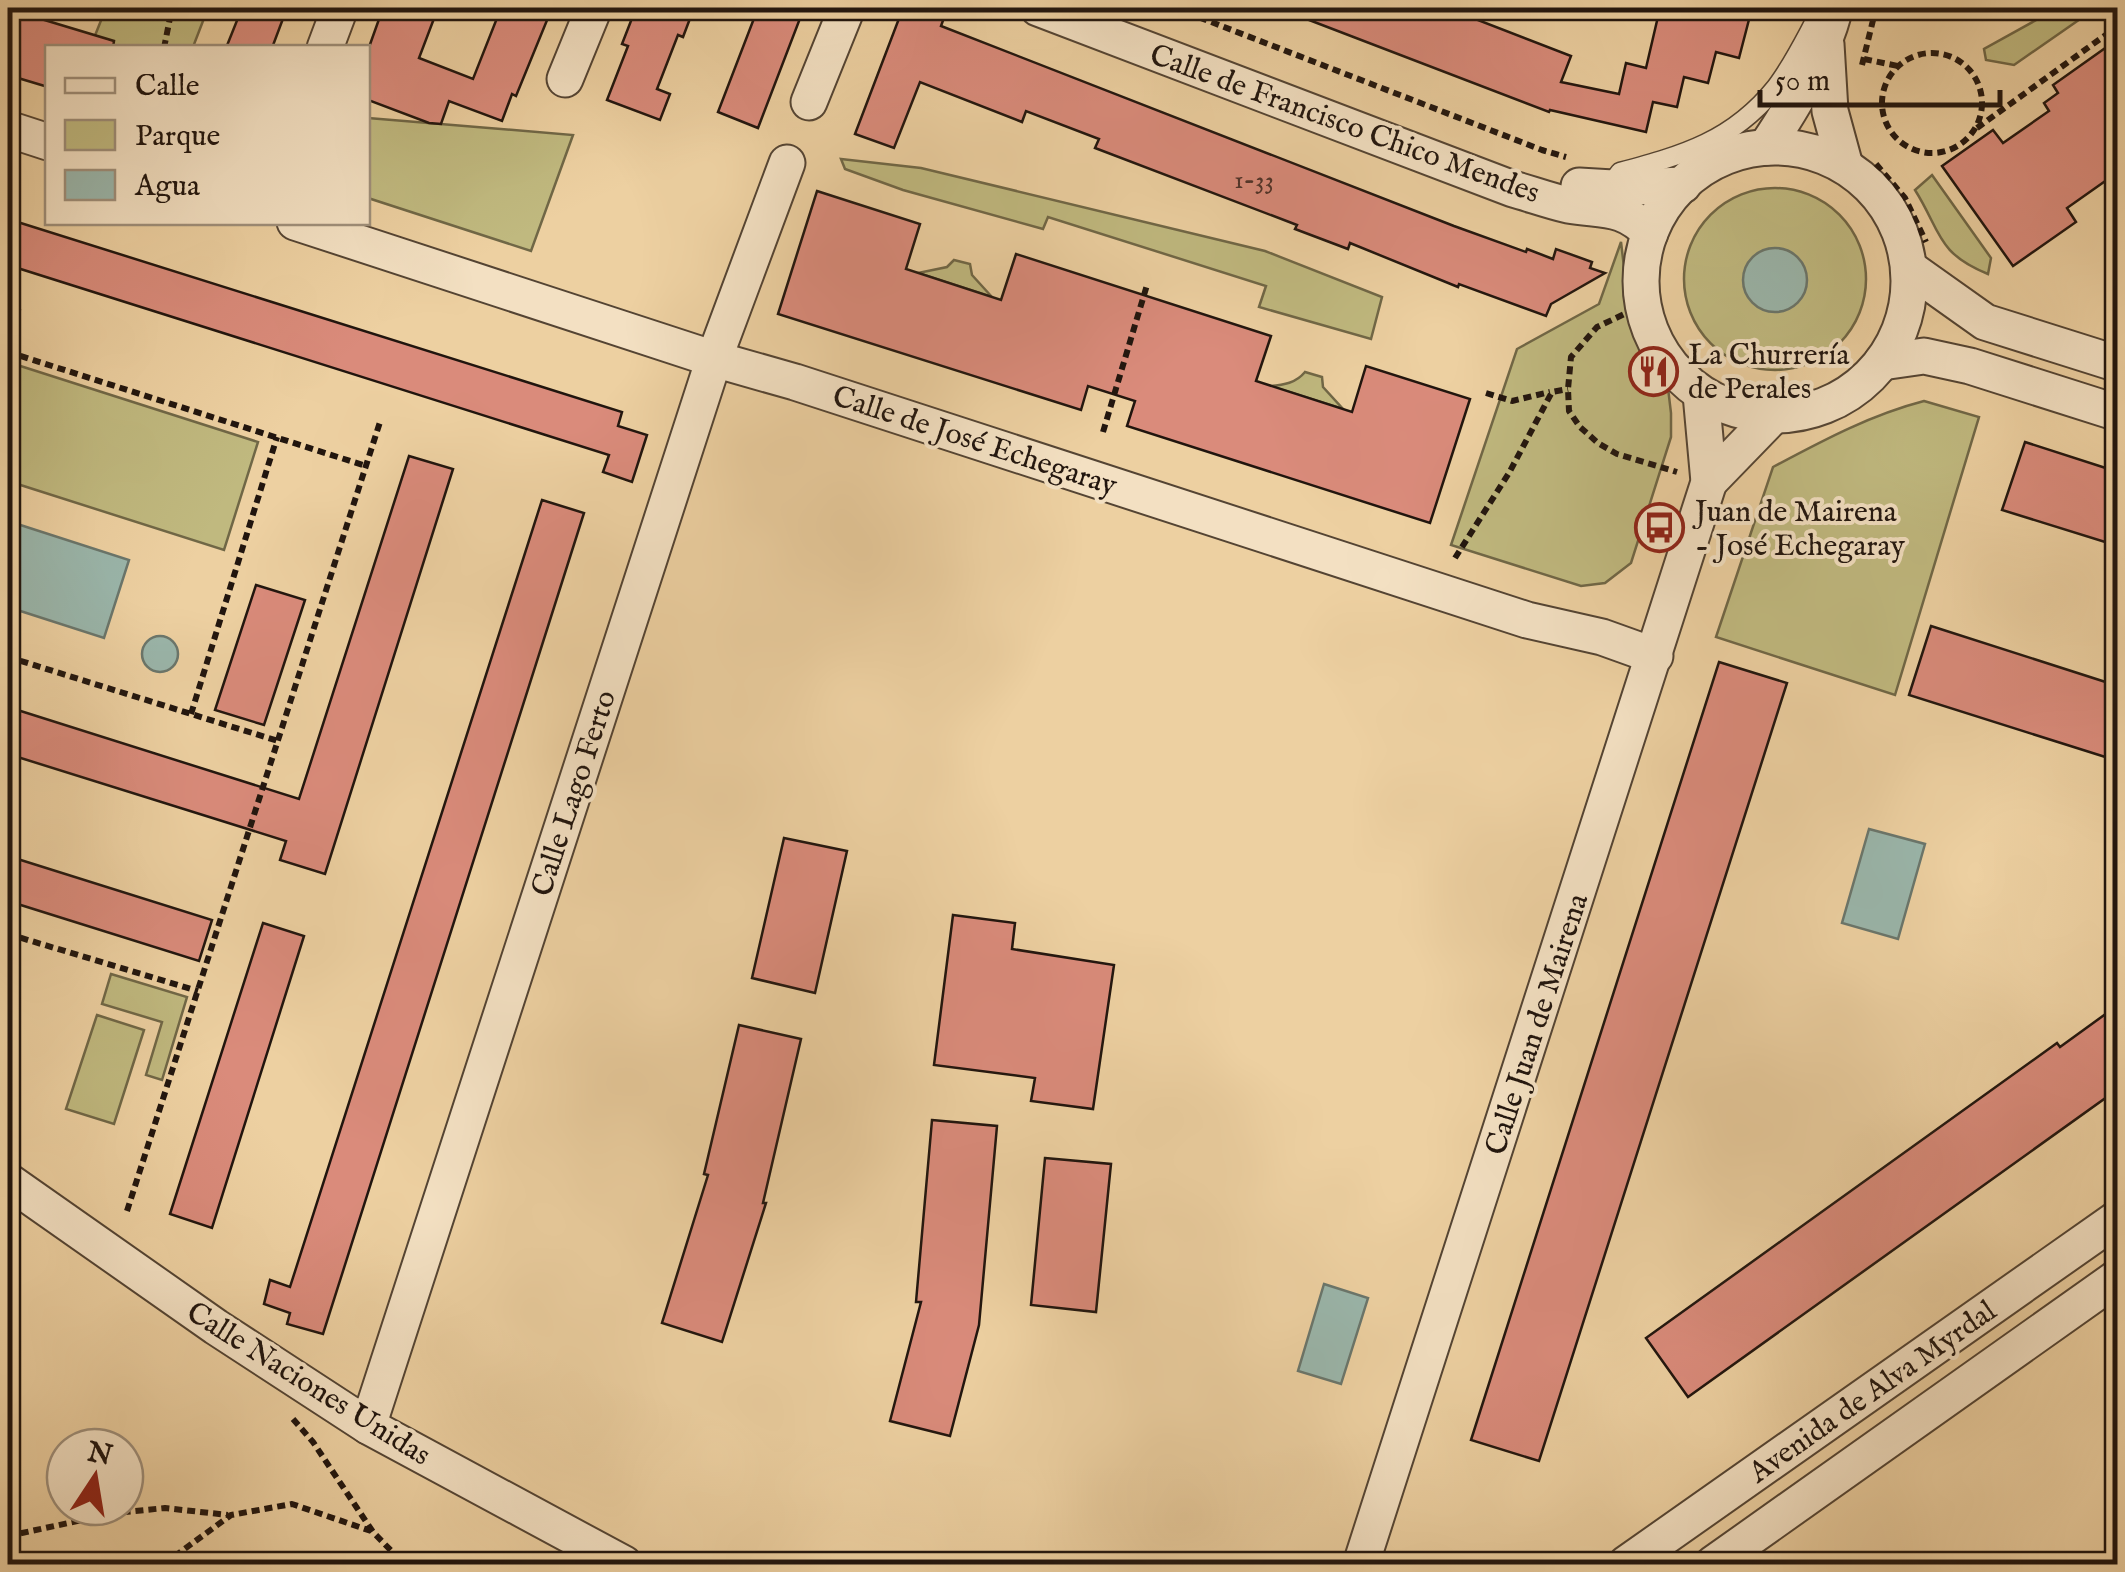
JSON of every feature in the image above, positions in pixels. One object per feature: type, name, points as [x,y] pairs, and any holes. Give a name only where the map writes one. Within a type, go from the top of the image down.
[{"type":"street","points":[[326,45],[340,8]]},
{"type":"street","points":[[566,79],[594,8]]},
{"type":"street","points":[[808,102],[847,8]]},
{"type":"street","name":"Calle de Francisco Chico Mendes","points":[[1038,8],[1513,189],[1566,204],[1617,211],[1638,220],[1650,233]]},
{"type":"street","name":"Calle de Francisco Chico Mendes","points":[[1105,8],[1571,186],[1682,184]]},
{"type":"street","points":[[1766,147],[1794,105],[1828,19]]},
{"type":"street","points":[[1828,19],[1830,111],[1876,193],[1920,260],[1985,322],[2118,364]]},
{"type":"street","points":[[8,129],[45,141]]},
{"type":"street","points":[[1859,164],[1811,152],[1766,147],[1729,154],[1682,184],[1659,212],[1650,233],[1640,290],[1650,330],[1670,366],[1701,394],[1736,410],[1774,416],[1813,410],[1849,393],[1882,362],[1897,336],[1920,260]]},
{"type":"street","name":"Calle Lago Ferto","points":[[368,1426],[714,358],[787,163]]},
{"type":"street","name":"Calle de José Echegaray","points":[[304,225],[1527,620],[1602,637],[1655,656]]},
{"type":"street","points":[[1882,362],[1924,356],[1970,366],[2118,413]]},
{"type":"street","name":"Calle Juan de Mairena","points":[[1361,1564],[1710,482],[1701,394]]},
{"type":"street","name":"Calle Juan de Mairena","points":[[1710,482],[1774,416]]},
{"type":"street","name":"Calle Naciones Unidas","points":[[8,1180],[216,1327],[368,1426],[624,1564]]},
{"type":"street","name":"Avenida de Alva Myrdal","points":[[1626,1564],[2118,1218]]},
{"type":"street","name":"Avenida de Alva Myrdal","points":[[1713,1564],[2118,1277]]},
{"type":"lane","points":[[1609,187],[1620,172],[1708,144],[1743,122],[1777,86],[1828,19]]},
{"type":"path","points":[[165,45],[172,8]]},
{"type":"path","points":[[1175,8],[1542,150],[1578,160]]},
{"type":"path","points":[[1861,72],[1876,8]]},
{"type":"path","points":[[1974,130],[1982,112],[1981,90],[1972,72],[1955,58],[1935,53],[1914,56],[1898,66],[1887,81],[1882,99],[1884,117],[1892,134],[1906,146],[1924,152],[1944,152],[1961,144],[1974,130],[2118,26]]},
{"type":"path","points":[[1864,59],[1898,66]]},
{"type":"path","points":[[1859,164],[1905,198],[1920,260]]},
{"type":"path","points":[[1103,432],[1148,285]]},
{"type":"path","points":[[8,341],[19,308]]},
{"type":"path","points":[[1635,309],[1597,327],[1571,357],[1569,411],[1598,444],[1618,454],[1710,482]]},
{"type":"path","points":[[8,352],[366,466]]},
{"type":"path","points":[[1486,393],[1512,400],[1568,389]]},
{"type":"path","points":[[1455,558],[1510,474],[1552,392]]},
{"type":"path","points":[[127,1211],[380,422]]},
{"type":"path","points":[[191,714],[277,437]]},
{"type":"path","points":[[8,657],[278,742]]},
{"type":"path","points":[[8,934],[198,992]]},
{"type":"path","points":[[289,1414],[313,1442],[373,1532],[404,1564]]},
{"type":"path","points":[[8,1536],[115,1513],[166,1508],[231,1515],[292,1504],[373,1532]]},
{"type":"path","points":[[164,1564],[231,1515]]},
{"type":"path","points":[[1197,1564],[1262,1558],[1318,1564]]},
{"type":"green space","points":[[106,8],[208,8],[194,45],[91,45]]},
{"type":"green space","points":[[2058,8],[2096,8],[2014,65],[1986,60],[1984,49]]},
{"type":"green space","points":[[370,118],[573,135],[531,251],[370,199]]},
{"type":"green space","points":[[841,159],[921,168],[1265,251],[1382,297],[1371,339],[1259,307],[1266,286],[1048,217],[1043,229],[903,190],[845,169]]},
{"type":"green space","points":[[1932,175],[1991,258],[1988,274],[1958,258],[1942,240],[1915,190]]},
{"type":"green space","points":[[1775,188],[1810,194],[1840,214],[1860,244],[1866,279],[1860,314],[1840,344],[1810,364],[1775,370],[1740,364],[1710,344],[1690,314],[1684,279],[1690,244],[1710,214],[1740,194]]},
{"type":"green space","points":[[1621,242],[1630,318],[1668,388],[1671,413],[1671,437],[1631,563],[1605,583],[1581,586],[1451,545],[1517,349],[1599,304]]},
{"type":"green space","points":[[954,260],[970,264],[972,275],[992,297],[918,273],[947,267]]},
{"type":"green space","points":[[11,363],[258,442],[224,550],[8,481]]},
{"type":"green space","points":[[1305,372],[1322,377],[1323,387],[1343,409],[1270,386],[1289,383]]},
{"type":"green space","points":[[1924,401],[1979,417],[1895,695],[1716,637],[1773,467],[1865,421]]},
{"type":"green space","points":[[111,974],[187,997],[162,1080],[146,1075],[162,1022],[102,1004]]},
{"type":"green space","points":[[97,1015],[144,1030],[114,1124],[66,1109]]},
{"type":"water","points":[[1775,248],[1798,257],[1807,280],[1798,303],[1775,312],[1752,303],[1743,280],[1752,257]]},
{"type":"water","points":[[8,521],[129,560],[104,638],[8,607]]},
{"type":"water","points":[[160,636],[173,641],[178,654],[173,667],[160,672],[147,667],[142,654],[147,641]]},
{"type":"water","points":[[1869,829],[1925,844],[1898,939],[1842,923]]},
{"type":"water","points":[[1324,1284],[1368,1298],[1341,1384],[1298,1371]]},
{"type":"building","points":[[242,8],[287,8],[273,45],[227,45]]},
{"type":"building","points":[[383,8],[438,8],[419,58],[473,79],[501,8],[552,8],[502,121],[449,101],[441,124],[429,123],[370,101],[370,45]]},
{"type":"building","points":[[636,8],[694,8],[683,37],[678,35],[657,89],[670,94],[660,120],[607,100],[628,46],[622,44]]},
{"type":"building","points":[[758,8],[804,8],[758,128],[718,112]]},
{"type":"building","points":[[903,8],[924,8],[945,15],[941,26],[1454,226],[1553,259],[1556,249],[1592,262],[1590,268],[1605,273],[1551,304],[1546,316],[1459,284],[1458,287],[1350,243],[1348,249],[1295,229],[1297,225],[1095,148],[1099,139],[1026,111],[1022,122],[920,82],[894,148],[855,134]]},
{"type":"building","points":[[1284,8],[1447,8],[1571,56],[1561,82],[1619,94],[1626,63],[1646,68],[1660,8],[1752,8],[1739,58],[1716,52],[1708,83],[1684,77],[1677,107],[1653,102],[1646,132],[1549,112]]},
{"type":"building","points":[[8,9],[114,41],[113,45],[45,45],[45,86],[8,75]]},
{"type":"building","points":[[2118,39],[2118,172],[2067,208],[2076,222],[2013,266],[1942,166],[1993,130],[2003,143],[2049,111],[2044,103],[2058,93],[2053,85]]},
{"type":"building","points":[[817,191],[920,224],[906,269],[1001,300],[1016,254],[1271,336],[1256,381],[1352,412],[1366,366],[1470,399],[1430,523],[1127,426],[1135,401],[1088,386],[1081,410],[778,314]]},
{"type":"building","points":[[8,219],[622,412],[618,426],[647,435],[632,482],[603,472],[609,455],[8,265]]},
{"type":"building","points":[[2025,442],[2118,472],[2118,546],[2002,510]]},
{"type":"building","points":[[409,456],[453,469],[325,874],[280,860],[286,841],[8,754],[8,707],[299,799]]},
{"type":"building","points":[[542,500],[584,513],[323,1334],[287,1324],[290,1313],[264,1304],[270,1280],[290,1287]]},
{"type":"building","points":[[256,585],[305,600],[264,725],[215,710]]},
{"type":"building","points":[[1931,626],[2118,686],[2118,761],[1909,695]]},
{"type":"building","points":[[1719,662],[1787,683],[1539,1461],[1471,1440]]},
{"type":"building","points":[[784,838],[847,851],[815,993],[752,978]]},
{"type":"building","points":[[8,856],[212,920],[199,961],[8,901]]},
{"type":"building","points":[[953,915],[1015,923],[1012,949],[1114,965],[1093,1109],[1031,1101],[1035,1078],[934,1065]]},
{"type":"building","points":[[263,923],[304,936],[212,1228],[170,1214]]},
{"type":"building","points":[[2118,1005],[2118,1089],[1688,1397],[1646,1338],[2057,1043],[2060,1047]]},
{"type":"building","points":[[739,1025],[801,1039],[766,1203],[722,1342],[662,1323],[708,1175],[704,1174]]},
{"type":"building","points":[[932,1120],[997,1126],[979,1325],[950,1436],[890,1421],[921,1302],[916,1302]]},
{"type":"building","points":[[1045,1158],[1111,1164],[1096,1312],[1031,1305]]},
{"type":"place","name":"La Churrería de Perales","points":[[1653,371]]},
{"type":"place","name":"Juan de Mairena - José Echegaray","points":[[1660,528]]}]
